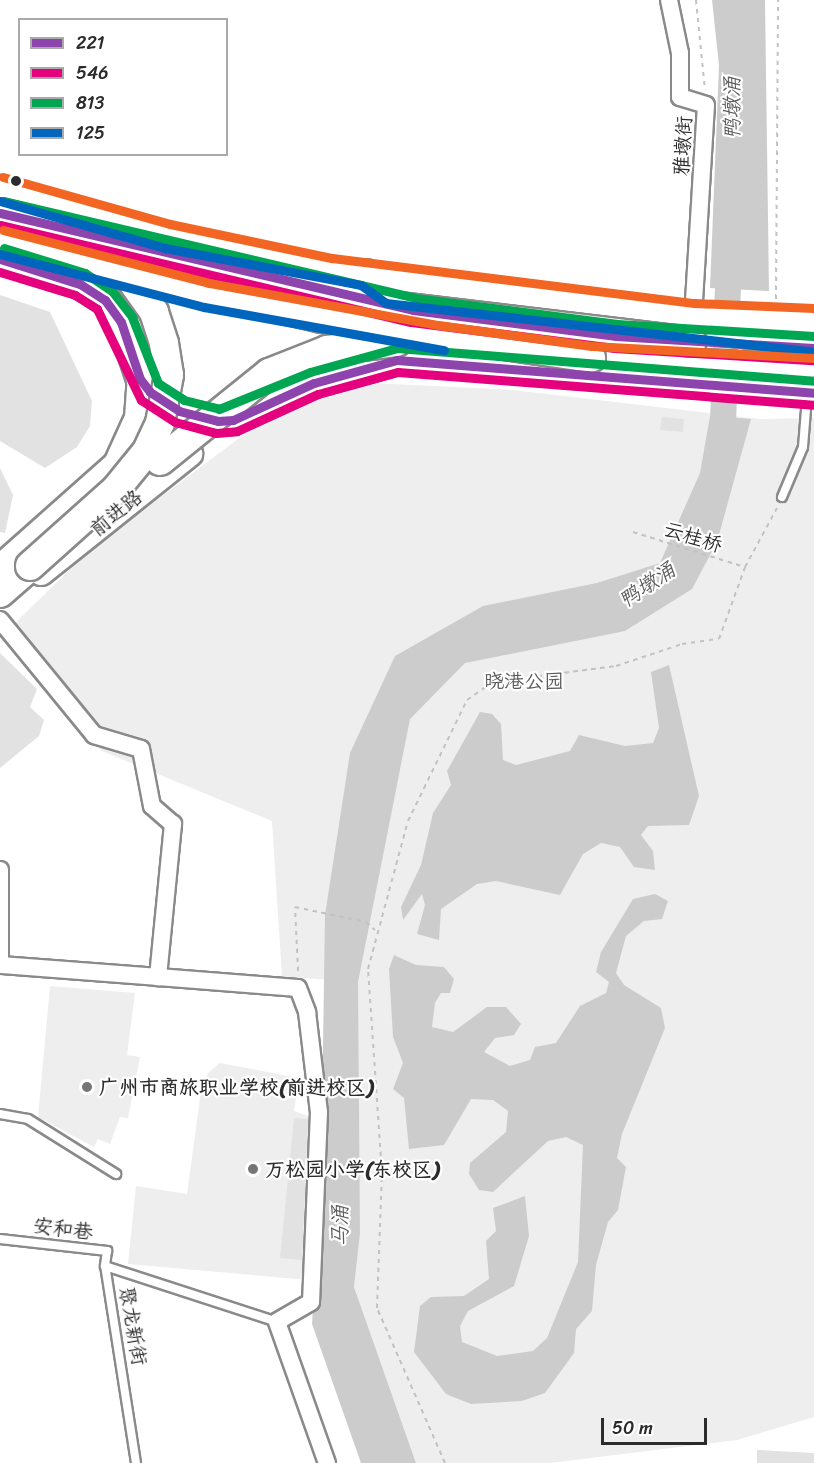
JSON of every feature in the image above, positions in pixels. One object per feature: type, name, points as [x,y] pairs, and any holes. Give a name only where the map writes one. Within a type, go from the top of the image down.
[{"type":"highway","points":[[0,214],[413,310],[616,336],[814,348]]},
{"type":"highway","points":[[0,214],[98,250],[122,268],[154,312],[168,360],[165,407],[147,450],[116,489],[0,593]]},
{"type":"highway","points":[[0,242],[217,297],[555,355]]},
{"type":"highway","points":[[366,274],[389,291],[554,314],[814,340]]},
{"type":"highway","points":[[30,566],[234,396],[287,364],[348,345],[387,342],[591,358],[694,377],[758,380],[812,386]]},
{"type":"main road","points":[[0,189],[189,240],[330,270],[698,315],[814,321]]},
{"type":"main road","points":[[121,322],[127,290],[147,255],[189,240]]},
{"type":"main road","points":[[0,259],[80,284],[105,300],[121,322],[140,379],[159,401],[179,411],[233,420],[278,395],[328,359],[339,338],[342,292],[330,270]]},
{"type":"main road","points":[[278,395],[377,363],[421,359],[694,377]]},
{"type":"main road","name":"前进路","points":[[0,567],[116,464],[137,418],[140,379]]},
{"type":"main road","name":"前进路","points":[[0,607],[233,420]]},
{"type":"street","name":"雅墩街","points":[[669,0],[680,53],[680,97],[706,105],[698,315]]},
{"type":"street","points":[[0,620],[94,735],[141,749],[152,806],[173,824],[158,977]]},
{"type":"street","points":[[0,870],[0,964],[298,988],[307,1012],[319,1112],[311,1302],[277,1322],[327,1463]]},
{"type":"lane","points":[[782,497],[803,447],[812,386]]},
{"type":"lane","points":[[0,1114],[28,1119],[116,1174]]},
{"type":"lane","name":"安和巷","points":[[0,1239],[107,1251],[105,1266]]},
{"type":"lane","name":"聚龙新街","points":[[136,1463],[105,1266],[277,1322]]},
{"type":"path","points":[[696,0],[706,105]]},
{"type":"path","points":[[776,320],[778,0]]},
{"type":"path","points":[[445,1463],[377,1308],[382,1174],[368,969],[375,930],[408,821],[467,700],[493,682],[616,666],[682,644],[719,639],[745,567],[782,497]]},
{"type":"path","name":"云桂桥","points":[[633,532],[745,567]]},
{"type":"path","points":[[298,988],[295,906],[366,922],[375,930]]},
{"type":"shaded area","name":"晓港公园","points":[[352,382],[513,390],[760,419],[814,418],[814,1417],[737,1440],[550,1463],[416,1463],[354,1287],[360,1234],[357,1126],[340,981],[282,976],[272,821],[102,751],[13,625],[90,550],[254,427]]},
{"type":"shaded area","name":"广州市商旅职业学校(前进校区)","points":[[50,986],[135,993],[127,1055],[140,1057],[128,1118],[120,1117],[110,1144],[98,1139],[94,1147],[38,1117]]},
{"type":"shaded area","name":"万松园小学(东校区)","points":[[220,1063],[299,1078],[294,1111],[314,1118],[309,1280],[128,1264],[136,1186],[187,1194],[201,1091],[208,1073]]},
{"type":"water","points":[[712,0],[765,0],[769,291],[710,288],[719,65]]},
{"type":"water","name":"马涌","points":[[710,416],[751,419],[717,542],[692,589],[625,631],[465,663],[410,719],[358,982],[360,1234],[354,1287],[416,1463],[361,1463],[312,1324],[321,1180],[325,915],[350,753],[395,656],[483,606],[597,583],[660,563],[700,473]]},
{"type":"water","points":[[669,665],[699,796],[689,825],[648,826],[641,835],[653,851],[655,870],[634,867],[620,847],[601,843],[583,854],[560,895],[496,881],[477,884],[441,909],[439,940],[417,934],[425,905],[422,894],[403,920],[401,907],[421,865],[433,813],[451,785],[447,771],[480,712],[492,714],[501,724],[503,760],[516,765],[570,751],[579,735],[625,746],[653,743],[659,728],[651,672]]},
{"type":"water","points":[[655,894],[668,901],[662,919],[644,921],[626,936],[616,973],[624,985],[661,1008],[665,1028],[622,1134],[617,1158],[626,1167],[618,1210],[608,1222],[596,1265],[592,1311],[576,1329],[574,1353],[545,1393],[522,1401],[471,1404],[446,1394],[414,1352],[420,1306],[431,1297],[464,1296],[489,1279],[486,1241],[496,1231],[493,1208],[525,1196],[529,1236],[514,1286],[468,1311],[460,1326],[462,1342],[497,1356],[533,1351],[547,1338],[578,1262],[583,1145],[566,1137],[548,1141],[493,1192],[479,1190],[469,1174],[470,1163],[506,1132],[508,1111],[493,1100],[471,1099],[444,1145],[409,1149],[404,1098],[393,1089],[403,1063],[393,1037],[389,969],[394,955],[416,965],[444,967],[454,979],[450,993],[441,993],[435,1003],[432,1027],[453,1032],[487,1007],[506,1007],[521,1024],[514,1035],[495,1038],[484,1052],[510,1066],[530,1060],[535,1047],[556,1043],[580,1006],[606,993],[609,982],[596,972],[601,952],[633,899]]},
{"type":"building","points":[[0,295],[50,312],[92,401],[90,426],[77,447],[45,468],[0,441]]},
{"type":"building","points":[[662,417],[684,419],[683,432],[660,430]]},
{"type":"building","points":[[0,468],[13,495],[5,533],[0,532]]},
{"type":"building","points":[[0,653],[37,689],[30,707],[44,720],[39,736],[0,768]]},
{"type":"building","points":[[294,1118],[308,1119],[302,1260],[280,1258]]},
{"type":"building","points":[[757,1450],[814,1453],[814,1463],[757,1463]]},
{"type":"waterway","name":"鸭墩涌","points":[[722,450],[729,256]]},
{"type":"transit line","points":[[3,177],[170,224],[332,258],[694,303],[814,308]]},
{"type":"transit line","name":"125","points":[[0,201],[165,248],[361,285],[386,303],[813,352]]},
{"type":"transit line","name":"813","points":[[3,201],[415,298],[617,324],[814,336]]},
{"type":"transit line","name":"221","points":[[0,213],[413,310],[616,336],[814,348]]},
{"type":"transit line","name":"546","points":[[0,225],[411,322],[614,348],[813,360]]},
{"type":"transit line","points":[[3,230],[209,283],[438,325],[592,346],[814,358]]},
{"type":"transit line","name":"813","points":[[4,248],[85,273],[112,291],[132,317],[158,383],[184,400],[219,409],[310,372],[397,348],[814,381]]},
{"type":"transit line","name":"125","points":[[0,254],[204,307],[444,350]]},
{"type":"transit line","name":"221","points":[[0,259],[80,284],[105,300],[121,322],[140,379],[150,392],[179,411],[218,421],[233,420],[314,383],[397,360],[814,393]]},
{"type":"transit line","name":"546","points":[[0,272],[75,295],[97,309],[141,400],[175,422],[216,433],[237,431],[318,394],[398,372],[813,405]]},
{"type":"place","name":"广州市商旅职业学校(前进校区)","points":[[87,1087]]},
{"type":"place","name":"万松园小学(东校区)","points":[[253,1169]]}]
